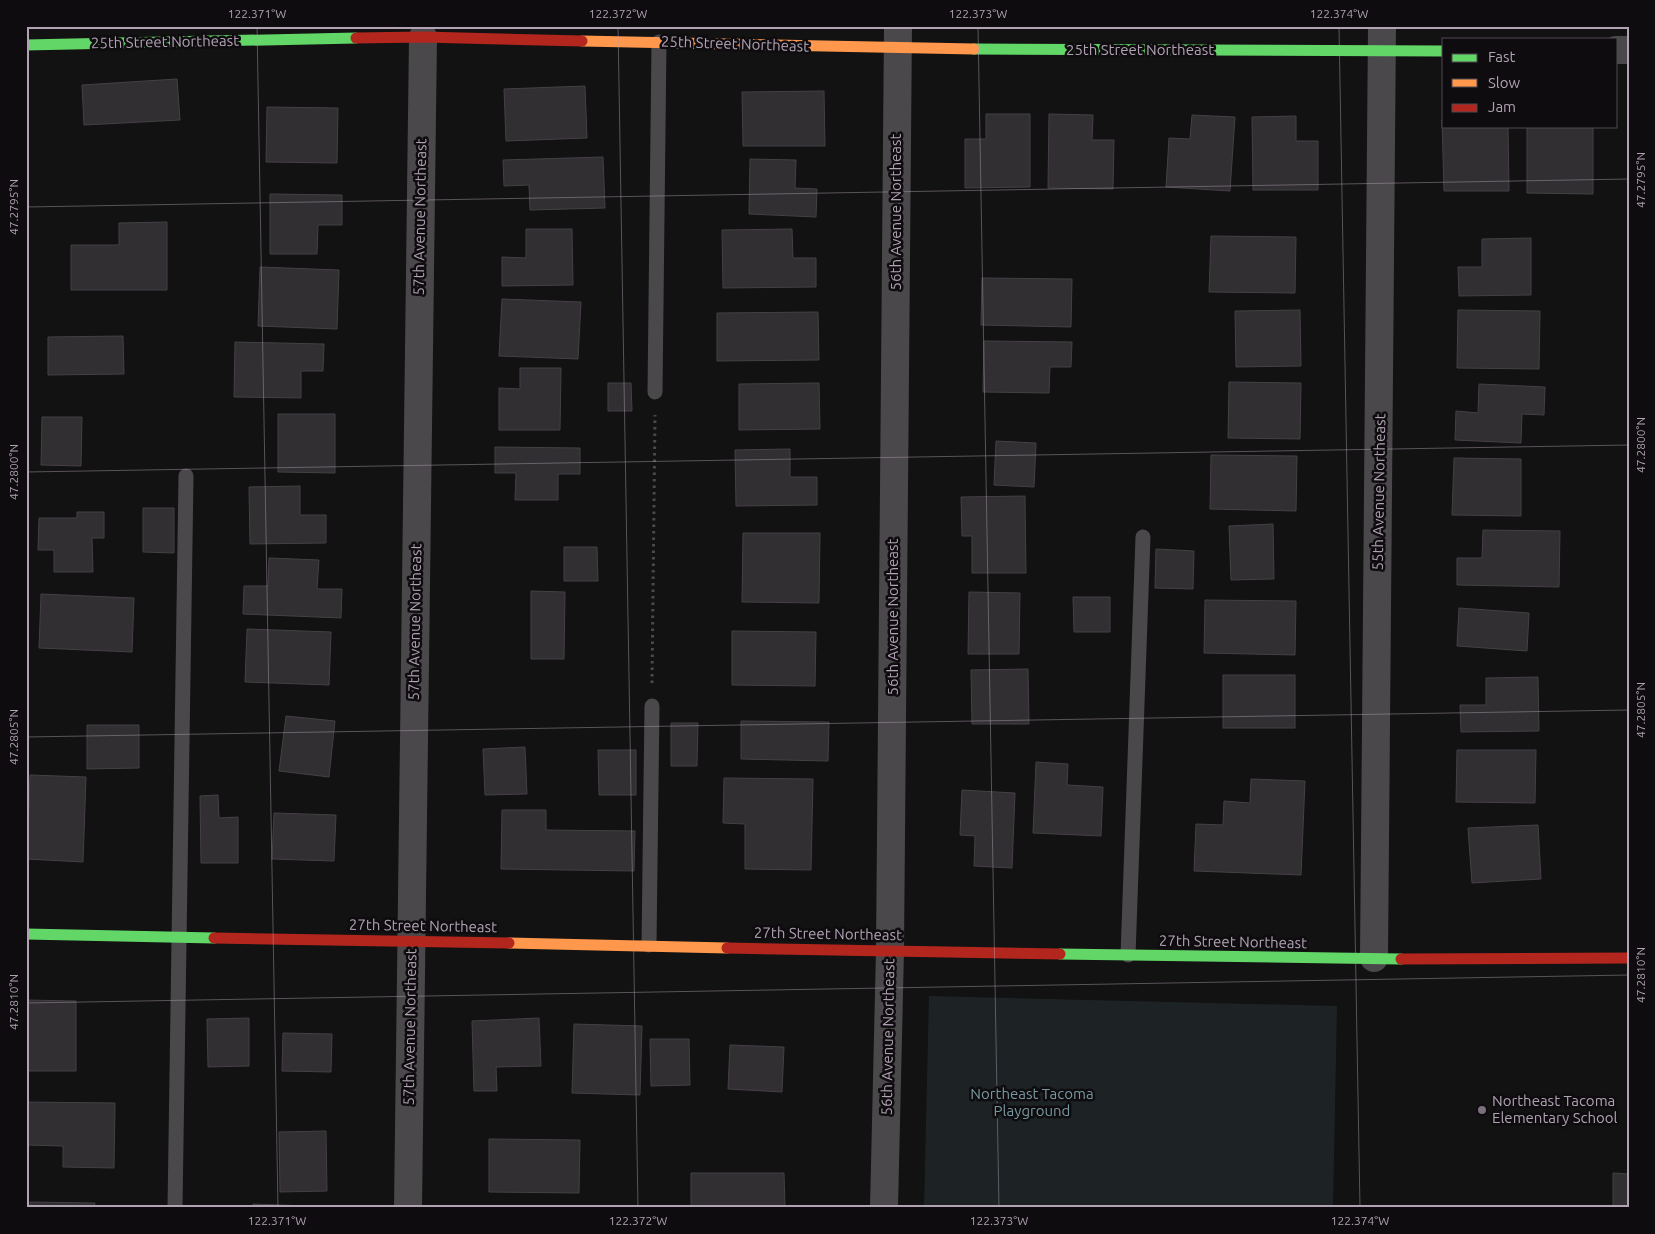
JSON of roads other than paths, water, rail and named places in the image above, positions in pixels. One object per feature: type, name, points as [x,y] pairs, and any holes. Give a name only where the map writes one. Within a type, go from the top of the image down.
[{"type":"street","name":"25th Street Northeast","points":[[26,46],[423,37],[659,42],[898,37],[1382,39],[1442,51]]},
{"type":"street","name":"57th Avenue Northeast","points":[[408,1208],[423,37]]},
{"type":"street","name":"56th Avenue Northeast","points":[[884,1208],[890,950],[898,37]]},
{"type":"street","name":"55th Avenue Northeast","points":[[1374,958],[1382,39]]},
{"type":"street","name":"27th Street Northeast","points":[[26,934],[1303,959],[1629,958]]},
{"type":"lane","points":[[655,392],[659,42]]},
{"type":"lane","points":[[175,1208],[186,476]]},
{"type":"lane","points":[[1128,955],[1143,537]]},
{"type":"lane","points":[[649,945],[652,706]]},
{"type":"place","name":"Northeast Tacoma Elementary School","points":[[1482,1110]]},
{"type":"park label","name":"Northeast Tacoma Playground","points":[[1032,1102]]}]
